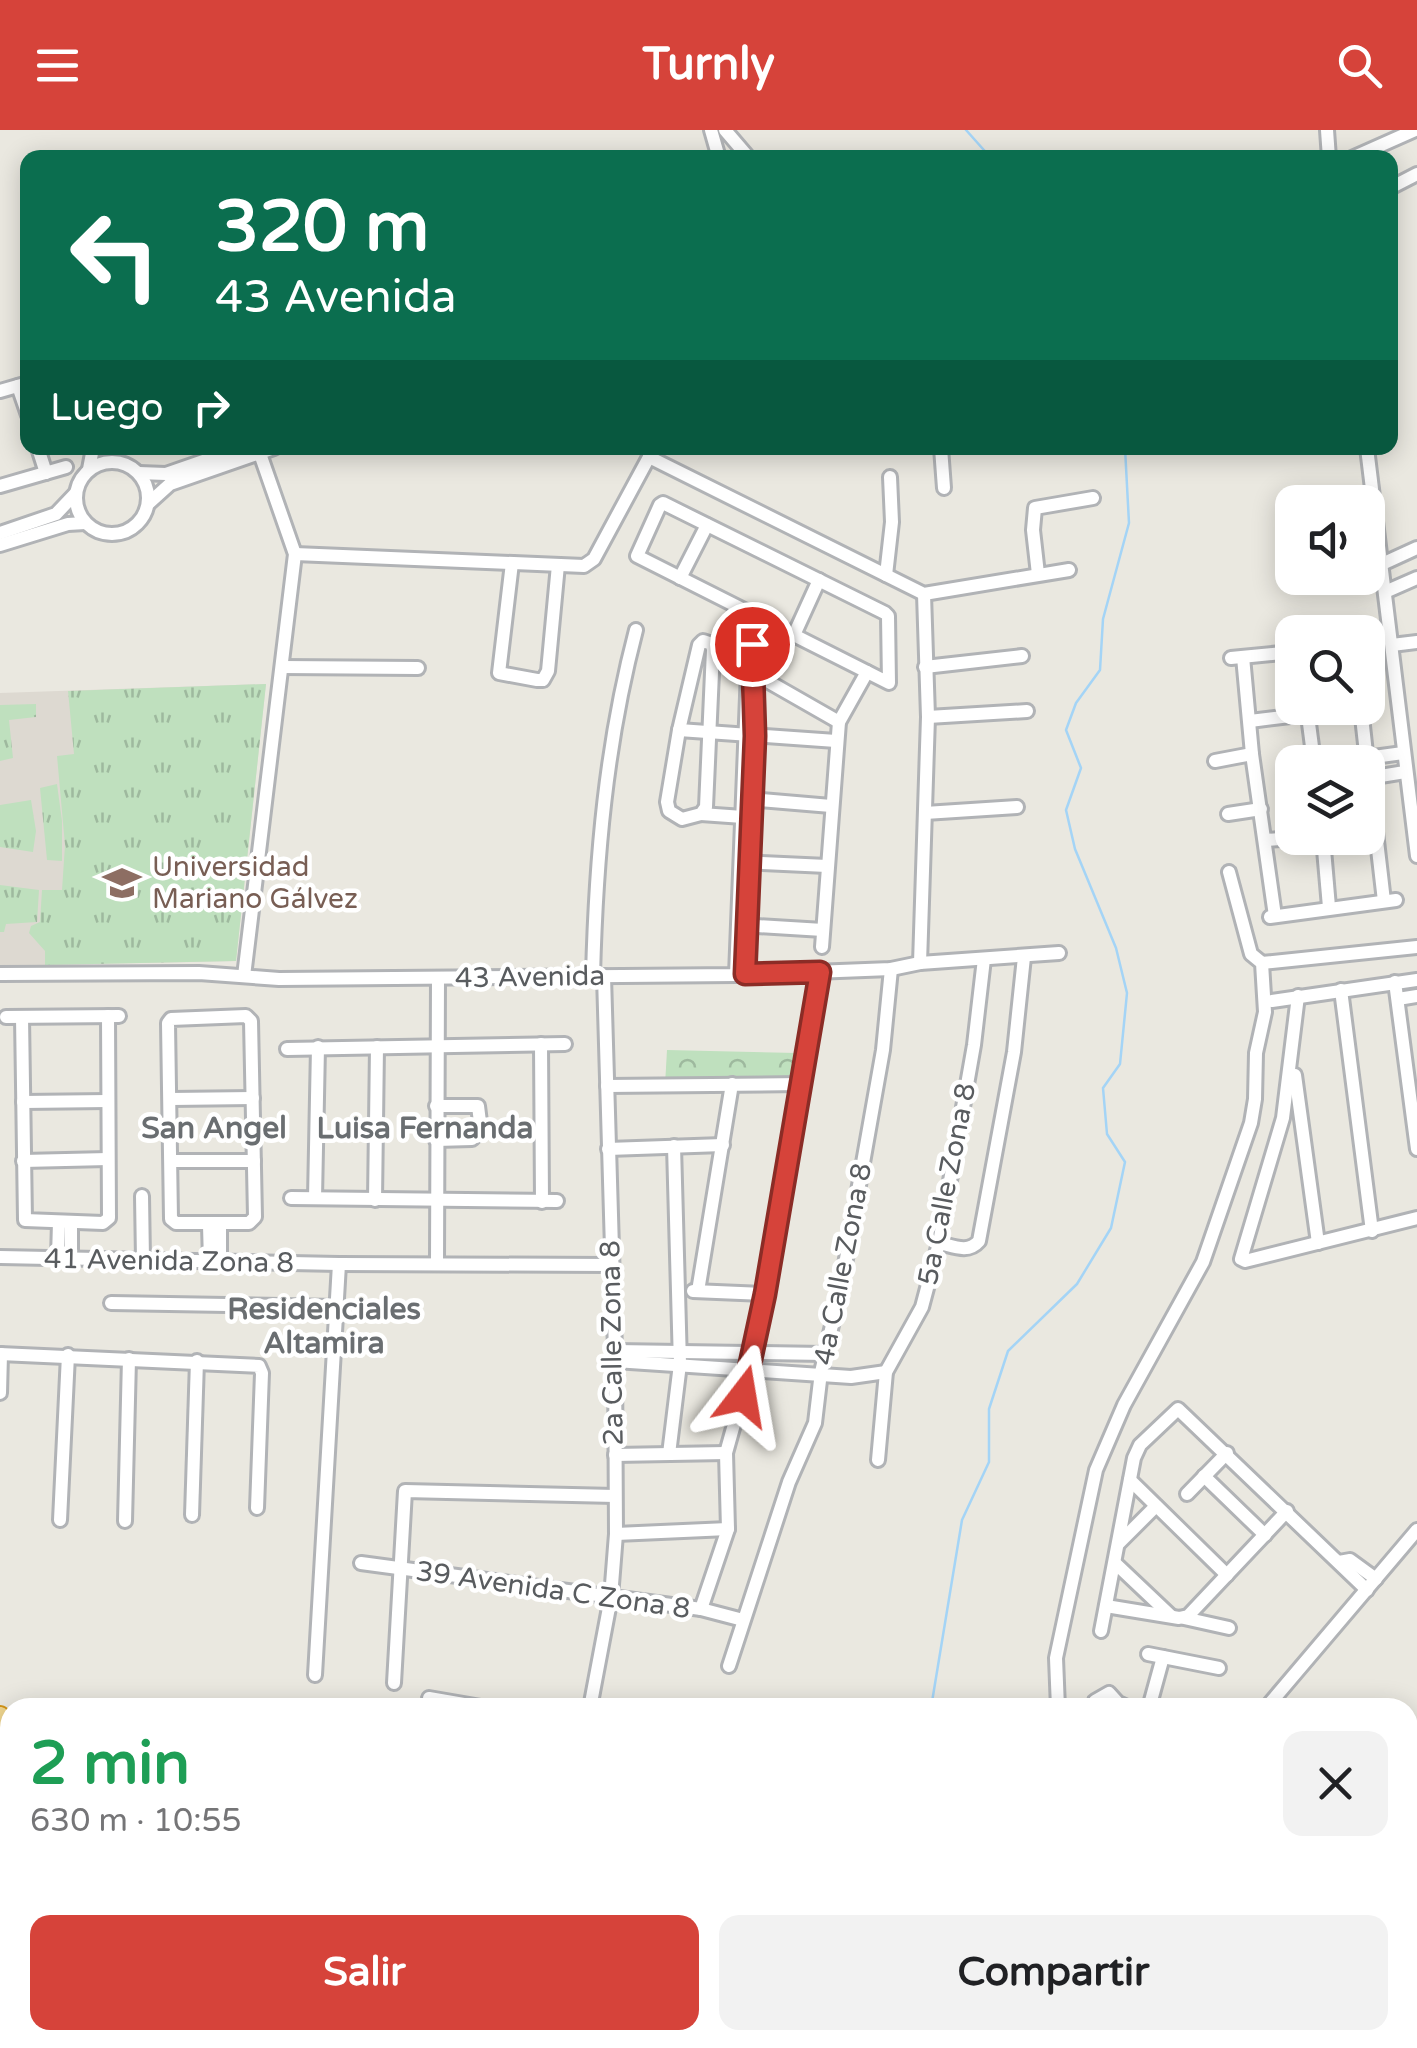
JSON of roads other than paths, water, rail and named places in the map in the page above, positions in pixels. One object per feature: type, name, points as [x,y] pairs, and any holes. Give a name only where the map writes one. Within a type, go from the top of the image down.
[{"type":"street","points":[[725,130],[742,150]]},
{"type":"street","points":[[1370,150],[1414,130]]},
{"type":"street","points":[[40,455],[46,473]]},
{"type":"street","points":[[89,469],[113,462],[127,464],[139,473],[149,502],[136,527],[123,534],[109,535],[84,522],[77,509],[76,494],[93,455]]},
{"type":"street","points":[[104,455],[113,462]]},
{"type":"street","points":[[139,473],[166,474],[220,455]]},
{"type":"street","points":[[149,502],[170,484],[248,455]]},
{"type":"street","points":[[244,976],[295,554],[266,455]]},
{"type":"street","points":[[295,554],[584,566],[594,559],[648,455]]},
{"type":"street","points":[[656,455],[924,594],[1069,570]]},
{"type":"street","points":[[942,455],[944,488]]},
{"type":"street","points":[[1368,455],[1372,485]]},
{"type":"street","points":[[0,486],[66,467]]},
{"type":"street","points":[[886,575],[892,522],[890,477]]},
{"type":"street","points":[[0,533],[56,514],[76,494]]},
{"type":"street","points":[[1038,574],[1035,508],[1092,498]]},
{"type":"street","points":[[660,504],[708,525],[887,614],[890,682],[680,578],[636,552],[660,504]]},
{"type":"street","points":[[0,545],[84,522]]},
{"type":"street","points":[[680,578],[708,525]]},
{"type":"street","points":[[1385,563],[1417,548]]},
{"type":"street","points":[[512,563],[499,674],[538,680],[543,680],[548,672],[558,565]]},
{"type":"street","points":[[1386,592],[1417,578]]},
{"type":"street","points":[[794,635],[819,580]]},
{"type":"street","points":[[1385,585],[1404,772],[1417,856]]},
{"type":"street","points":[[920,963],[928,717],[924,594]]},
{"type":"street","points":[[740,974],[752,644],[765,619]]},
{"type":"street","name":"2a Calle Zona 8","points":[[592,1698],[611,1597],[616,1534],[615,1356],[606,1086],[598,976],[597,864],[616,710],[636,630]]},
{"type":"street","points":[[701,814],[706,807],[714,650],[708,641],[699,644],[667,802],[669,811],[682,818],[701,814],[743,816]]},
{"type":"street","points":[[1392,645],[1417,642]]},
{"type":"street","points":[[1275,654],[1237,658],[1250,721],[1272,916],[1390,900],[1382,855]]},
{"type":"street","points":[[925,667],[1022,656]]},
{"type":"street","points":[[282,667],[418,668]]},
{"type":"street","points":[[753,669],[840,722]]},
{"type":"street","points":[[822,947],[836,741],[840,722],[867,672]]},
{"type":"street","points":[[928,717],[1027,711]]},
{"type":"street","points":[[1250,721],[1275,717]]},
{"type":"street","points":[[679,730],[836,741]]},
{"type":"street","points":[[1385,761],[1403,753]]},
{"type":"street","points":[[1215,761],[1252,754]]},
{"type":"street","points":[[1385,770],[1404,772]]},
{"type":"street","points":[[748,799],[831,806]]},
{"type":"street","points":[[746,862],[743,816],[748,799]]},
{"type":"street","points":[[926,813],[1017,808]]},
{"type":"street","points":[[1228,814],[1260,809]]},
{"type":"street","points":[[1266,840],[1275,839]]},
{"type":"street","points":[[1325,855],[1330,907]]},
{"type":"street","points":[[746,862],[827,866]]},
{"type":"street","points":[[1229,872],[1251,954],[1262,963],[1417,947]]},
{"type":"street","points":[[742,925],[823,930]]},
{"type":"street","name":"43 Avenida","points":[[0,974],[279,979],[740,974],[891,969],[920,963],[1060,953]]},
{"type":"street","points":[[939,1243],[970,1248],[979,1241],[1014,1052],[1024,957]]},
{"type":"street","name":"5a Calle Zona 8","points":[[878,1460],[886,1372],[922,1307],[939,1243],[974,1045],[984,959]]},
{"type":"street","points":[[1058,1698],[1056,1658],[1096,1470],[1124,1405],[1204,1262],[1250,1123],[1256,1053],[1265,1012],[1262,963]]},
{"type":"street","name":"4a Calle Zona 8","points":[[729,1666],[789,1482],[815,1422],[821,1372],[838,1302],[883,1050],[891,969]]},
{"type":"street","points":[[701,1609],[728,1529],[726,1453],[753,1360],[820,972]]},
{"type":"street","points":[[437,1264],[438,979]]},
{"type":"street","points":[[1272,1001],[1414,980],[1409,997],[1417,1149]]},
{"type":"street","points":[[1395,982],[1409,997]]},
{"type":"street","points":[[1341,990],[1372,1232]]},
{"type":"street","points":[[1298,996],[1283,1118],[1240,1256],[1245,1261],[1417,1218]]},
{"type":"street","points":[[6,1017],[114,1016],[108,1101],[107,1221],[25,1220],[22,1017]]},
{"type":"street","points":[[246,1016],[251,1021],[253,1098],[253,1221],[176,1223],[171,1219],[169,1020],[246,1016]]},
{"type":"street","points":[[290,1198],[550,1202],[540,1044]]},
{"type":"street","points":[[286,1049],[565,1044]]},
{"type":"street","points":[[375,1200],[378,1046]]},
{"type":"street","points":[[316,1198],[318,1047]]},
{"type":"street","points":[[1292,1057],[1318,1243]]},
{"type":"street","points":[[698,1291],[732,1084]]},
{"type":"street","points":[[606,1086],[801,1084]]},
{"type":"street","points":[[171,1099],[253,1098]]},
{"type":"street","points":[[23,1102],[108,1101]]},
{"type":"street","points":[[436,1106],[478,1106],[481,1130],[472,1139],[436,1140]]},
{"type":"street","points":[[608,1149],[723,1145]]},
{"type":"street","points":[[669,1454],[680,1357],[674,1146]]},
{"type":"street","points":[[23,1160],[108,1159]]},
{"type":"street","points":[[172,1161],[254,1160]]},
{"type":"street","points":[[142,1196],[142,1260]]},
{"type":"street","points":[[64,1258],[65,1222]]},
{"type":"street","points":[[214,1225],[215,1262]]},
{"type":"street","name":"41 Avenida Zona 8","points":[[0,1257],[610,1265]]},
{"type":"street","points":[[315,1675],[338,1264]]},
{"type":"street","points":[[676,1290],[765,1294]]},
{"type":"street","points":[[111,1303],[337,1307]]},
{"type":"street","points":[[0,1392],[1,1354],[254,1364],[261,1368],[257,1508]]},
{"type":"street","points":[[615,1356],[753,1360],[825,1354]]},
{"type":"street","points":[[60,1520],[68,1355]]},
{"type":"street","points":[[125,1520],[129,1358]]},
{"type":"street","points":[[753,1360],[851,1377],[886,1372]]},
{"type":"street","points":[[192,1515],[197,1361]]},
{"type":"street","points":[[1101,1631],[1140,1445],[1178,1408],[1339,1562],[1371,1585]]},
{"type":"street","points":[[615,1455],[726,1453]]},
{"type":"street","points":[[1187,1494],[1227,1453]]},
{"type":"street","points":[[1204,1476],[1265,1534]]},
{"type":"street","points":[[1130,1480],[1228,1575]]},
{"type":"street","points":[[394,1683],[404,1494],[409,1489],[615,1496]]},
{"type":"street","points":[[1119,1543],[1156,1506]]},
{"type":"street","points":[[1178,1618],[1228,1575],[1287,1511]]},
{"type":"street","points":[[616,1534],[728,1529]]},
{"type":"street","points":[[1275,1698],[1417,1530]]},
{"type":"street","name":"39 Avenida C Zona 8","points":[[362,1563],[701,1609],[743,1620]]},
{"type":"street","points":[[1115,1563],[1178,1618]]},
{"type":"street","points":[[1106,1606],[1228,1628]]},
{"type":"street","points":[[1150,1698],[1156,1656],[1219,1668]]},
{"type":"waterway","points":[[966,130],[984,150]]},
{"type":"waterway","points":[[933,1698],[962,1520],[989,1462],[989,1409],[1008,1351],[1077,1284],[1111,1228],[1125,1162],[1107,1134],[1103,1088],[1120,1064],[1127,993],[1116,948],[1075,849],[1066,810],[1081,768],[1066,730],[1076,703],[1100,670],[1103,619],[1129,523],[1125,455]]},
{"type":"place","name":"Universidad Mariano Gálvez","points":[[122,883]]},
{"type":"district","name":"San Angel","points":[[214,1128]]},
{"type":"district","name":"Luisa Fernanda","points":[[425,1128]]},
{"type":"district","name":"Residenciales Altamira","points":[[324,1326]]}]
